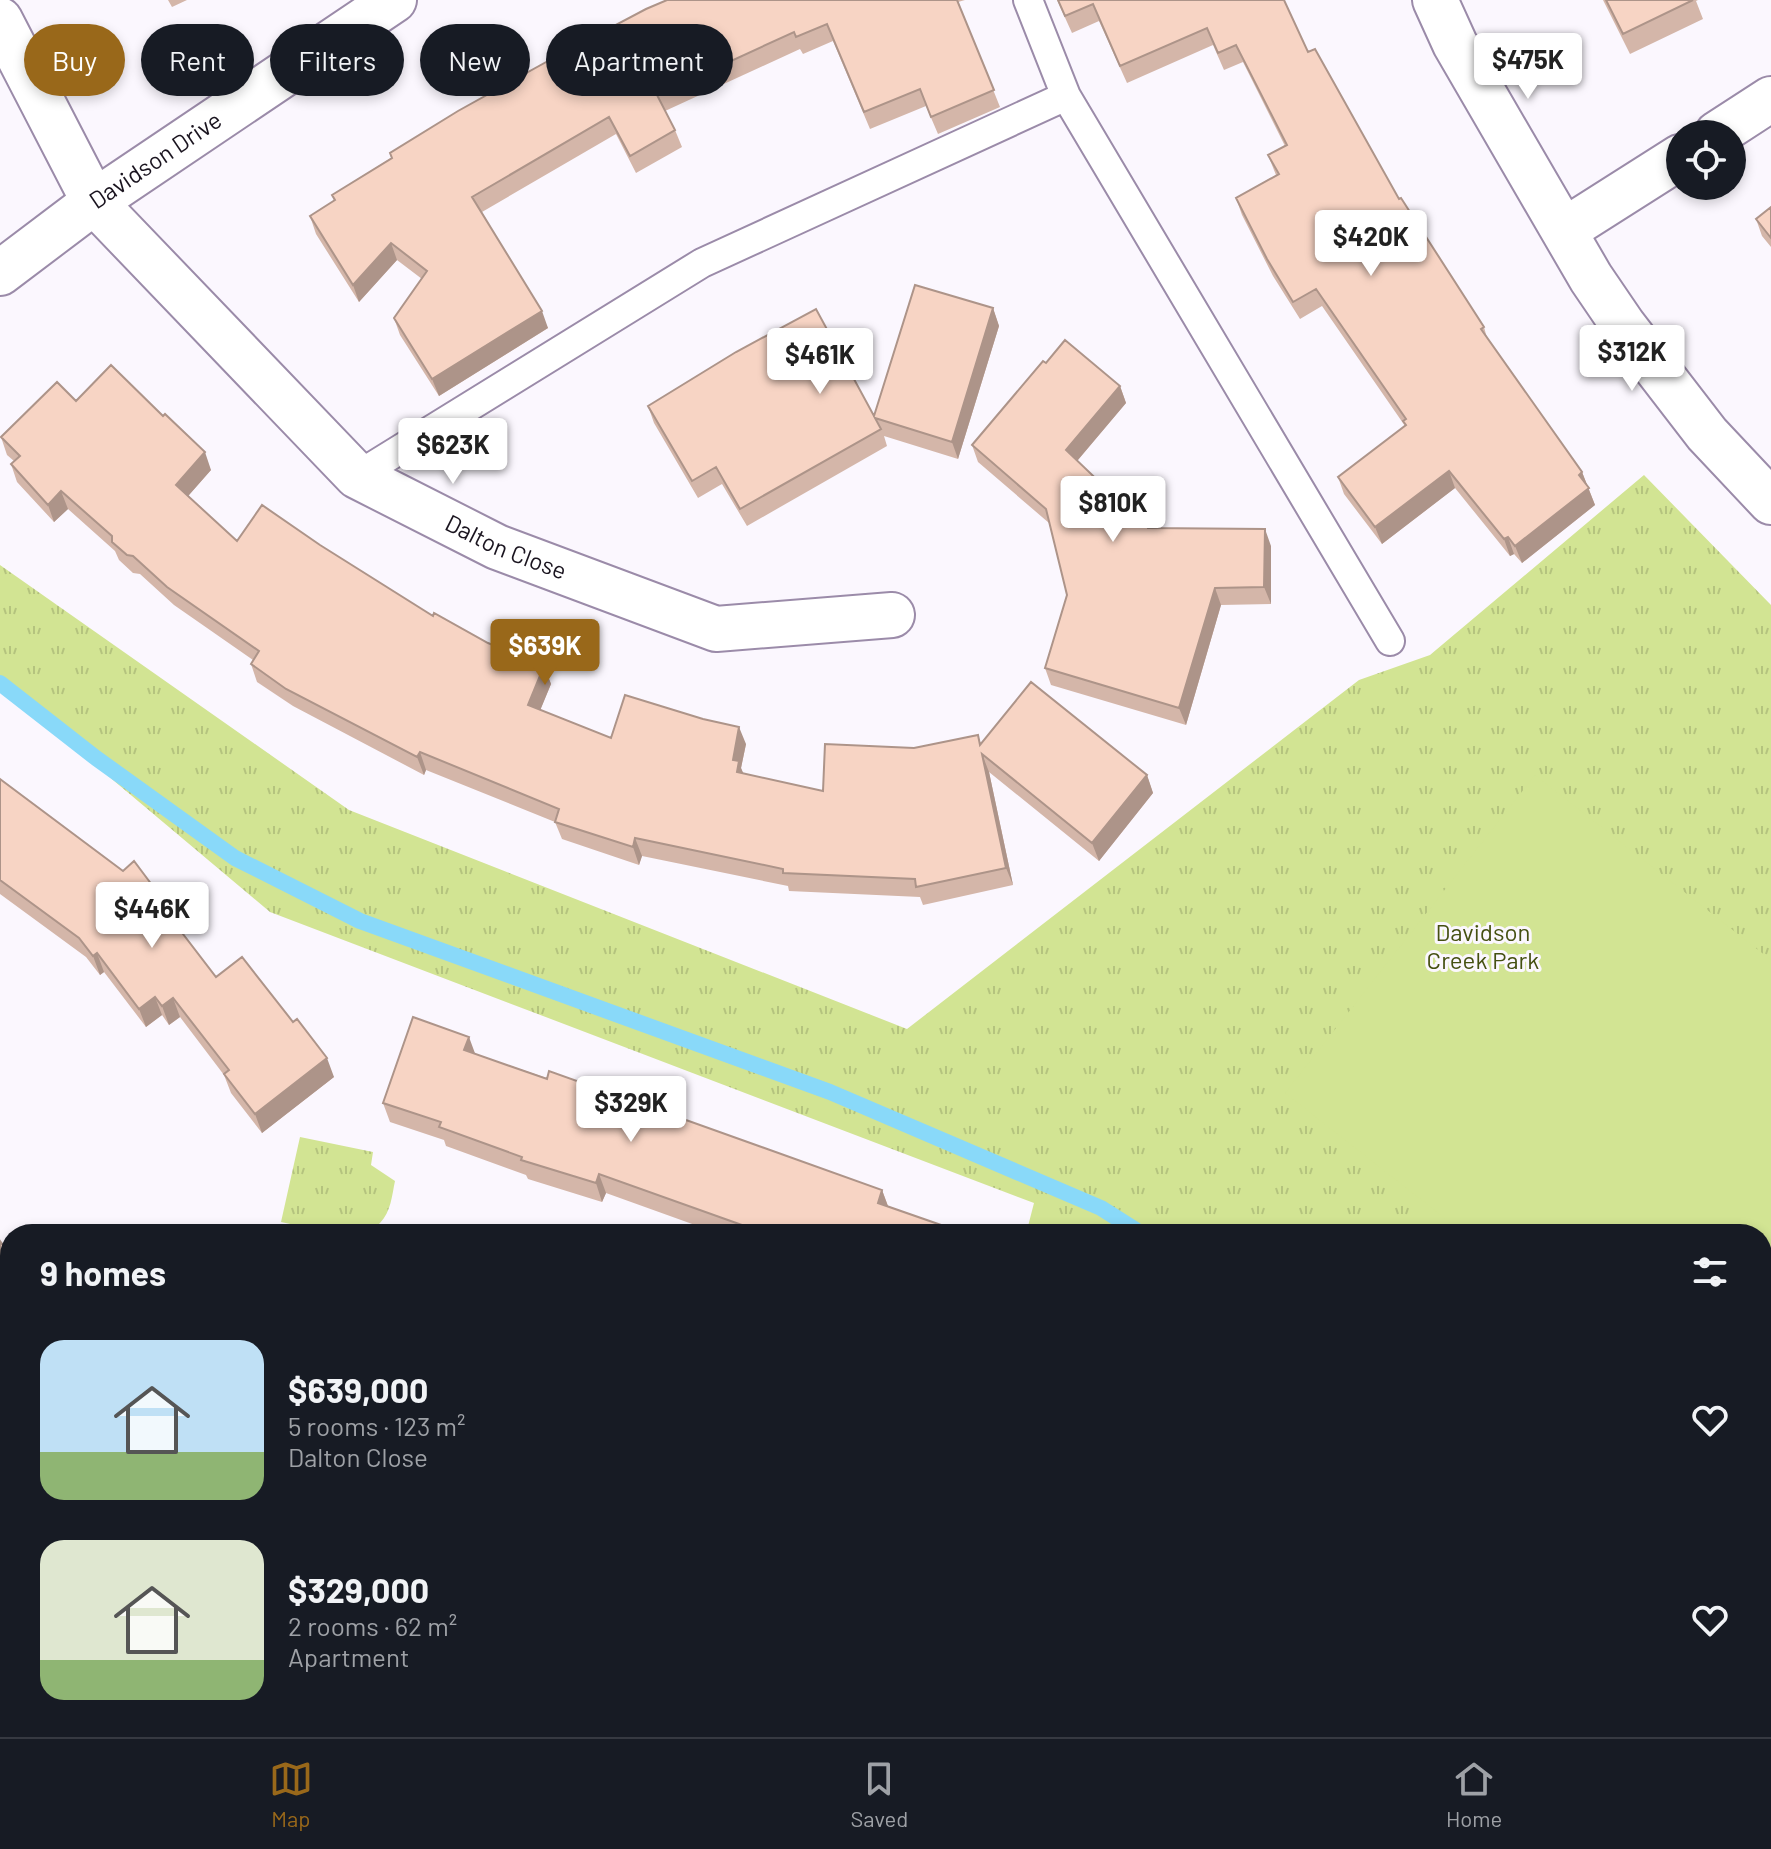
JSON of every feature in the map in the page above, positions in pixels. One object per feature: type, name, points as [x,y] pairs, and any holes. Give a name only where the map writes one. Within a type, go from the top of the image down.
[{"type":"street","name":"Davidson Drive","points":[[0,273],[94,202],[394,0]]},
{"type":"street","points":[[1435,0],[1455,44],[1591,278],[1707,434],[1771,502]]},
{"type":"street","name":"Dalton Close","points":[[0,20],[94,202],[357,476],[497,547],[716,629],[892,615]]},
{"type":"street","points":[[1739,120],[1771,99]]},
{"type":"street","points":[[1565,230],[1666,166]]},
{"type":"lane","points":[[1028,0],[1066,96],[1390,641]]},
{"type":"lane","points":[[357,476],[702,263],[1066,96]]},
{"type":"green space","name":"Davidson Creek Park","points":[[1644,475],[1771,605],[1771,1224],[1029,1224],[1034,1203],[270,912],[0,685],[0,565],[349,810],[907,1029],[1359,680],[1430,655]]},
{"type":"green space","points":[[1535,775],[1771,960],[1771,1224],[1452,1224],[1285,1093]]},
{"type":"green space","points":[[300,1137],[373,1152],[371,1165],[395,1181],[389,1209],[379,1224],[281,1222]]},
{"type":"building","points":[[667,0],[957,0],[994,90],[931,117],[920,89],[864,112],[827,24],[796,37],[794,32],[733,60],[733,24],[618,24]]},
{"type":"building","points":[[1058,0],[1284,0],[1308,52],[1315,49],[1399,199],[1484,327],[1481,329],[1582,472],[1579,475],[1589,488],[1515,546],[1508,537],[1504,539],[1449,471],[1375,527],[1338,477],[1406,425],[1403,421],[1406,419],[1316,289],[1293,302],[1236,198],[1279,174],[1268,155],[1287,145],[1236,45],[1218,53],[1207,28],[1120,66],[1093,4],[1065,16]]},
{"type":"building","points":[[1606,0],[1693,0],[1623,34]]},
{"type":"building","points":[[546,62],[546,96],[658,96],[675,130],[630,156],[609,117],[472,197],[542,311],[432,379],[394,318],[427,271],[391,243],[353,285],[310,216],[335,200],[332,195],[392,158],[390,153],[485,96],[530,96],[530,71]]},
{"type":"building","points":[[1771,207],[1771,238],[1756,219]]},
{"type":"building","points":[[915,285],[993,308],[952,442],[875,418],[881,429],[740,509],[716,467],[692,481],[648,406],[736,352],[816,309],[874,416]]},
{"type":"building","points":[[1065,340],[1120,386],[1066,450],[1112,494],[1127,491],[1134,519],[1145,516],[1148,528],[1265,529],[1264,587],[1215,588],[1179,708],[1045,668],[1067,595],[1046,509],[972,445],[1043,361],[1046,363]]},
{"type":"building","points":[[111,365],[205,452],[176,485],[237,541],[262,505],[433,616],[434,613],[488,643],[544,666],[528,705],[611,738],[625,695],[739,727],[733,760],[739,761],[737,772],[823,791],[825,744],[914,748],[978,735],[980,745],[1031,682],[1147,775],[1092,843],[982,754],[1006,868],[916,887],[915,879],[783,873],[783,869],[635,838],[633,847],[555,822],[559,809],[420,752],[417,757],[286,689],[251,664],[259,651],[167,587],[133,556],[127,555],[112,542],[112,536],[61,491],[48,505],[11,464],[20,456],[1,437],[57,382],[76,401]]},
{"type":"building","points":[[0,779],[123,871],[134,861],[164,901],[160,904],[216,977],[242,957],[293,1022],[297,1019],[327,1058],[255,1114],[224,1074],[229,1070],[173,998],[162,1006],[155,997],[139,1009],[97,953],[93,956],[79,938],[0,880]]},
{"type":"building","points":[[413,1017],[469,1037],[464,1050],[547,1079],[549,1071],[882,1190],[878,1203],[938,1224],[739,1224],[599,1174],[596,1183],[521,1160],[522,1157],[439,1127],[441,1122],[383,1103]]},
{"type":"waterway","points":[[0,683],[96,758],[235,858],[360,921],[830,1092],[1101,1208],[1126,1224]]}]
